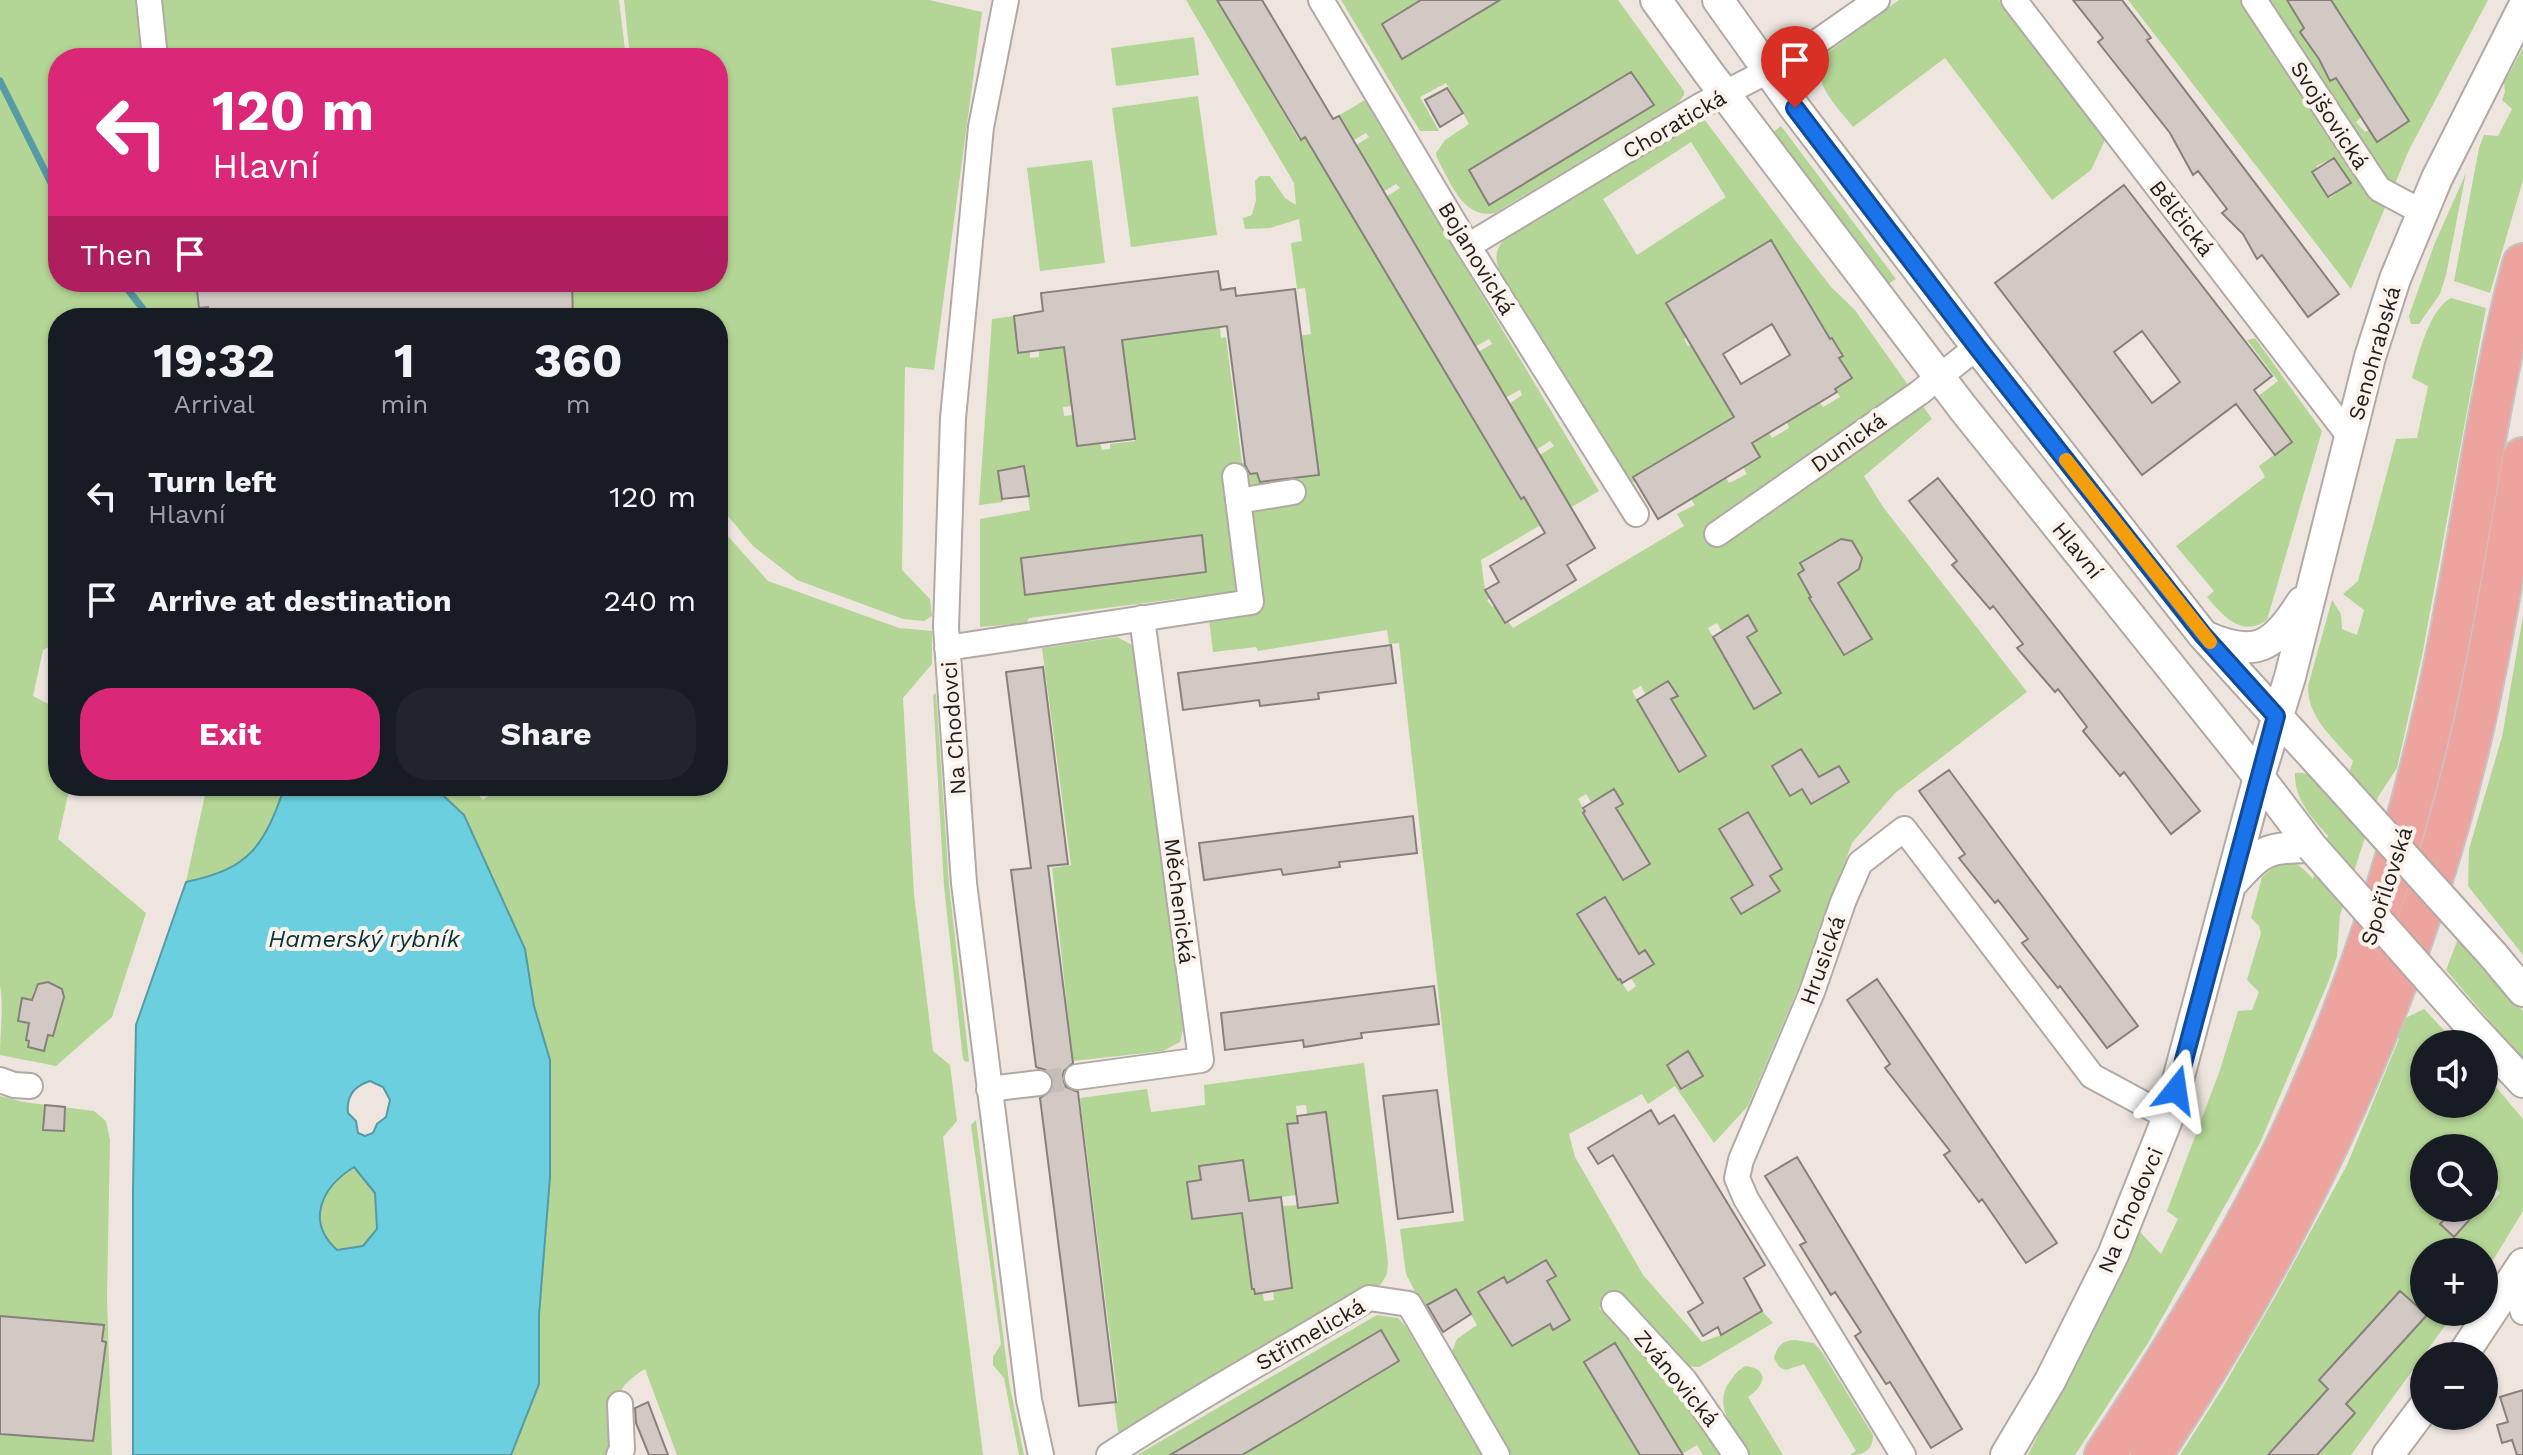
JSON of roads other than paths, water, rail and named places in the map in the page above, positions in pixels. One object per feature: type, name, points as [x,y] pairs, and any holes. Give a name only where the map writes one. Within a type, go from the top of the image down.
[{"type":"highway","name":"Spořilovská","points":[[2105,1455],[2186,1329],[2274,1169],[2329,1046],[2386,892],[2411,808],[2451,636],[2500,363],[2523,264]]},
{"type":"highway","name":"Spořilovská","points":[[2151,1455],[2206,1371],[2279,1242],[2343,1113],[2389,1001],[2419,916],[2467,751],[2523,458]]},
{"type":"street","points":[[149,0],[154,48]]},
{"type":"street","name":"Na Chodovci","points":[[1006,0],[981,127],[954,402],[947,648],[964,883],[1029,1400],[1041,1455]]},
{"type":"street","name":"Bojanovická","points":[[1321,0],[1468,246],[1636,514]]},
{"type":"street","name":"Hlavní","points":[[1656,0],[1724,94],[1941,377],[2312,847],[2523,1082]]},
{"type":"street","name":"Hlavní","points":[[1718,0],[1977,347],[2203,635],[2523,991]]},
{"type":"street","name":"Choratická","points":[[1468,246],[1700,106],[1797,56],[1877,0]]},
{"type":"street","name":"Bělčická","points":[[2014,0],[2350,437]]},
{"type":"street","name":"Svojšovická","points":[[2254,0],[2379,189],[2422,212]]},
{"type":"street","name":"Senohrabská","points":[[2276,716],[2290,677],[2370,357],[2395,279],[2422,212],[2523,8]]},
{"type":"street","name":"Dunická","points":[[1717,534],[1941,377],[1977,347]]},
{"type":"street","points":[[947,648],[1251,602],[1235,476]]},
{"type":"street","points":[[1238,501],[1293,492]]},
{"type":"street","points":[[2203,635],[2217,641],[2258,647],[2285,629],[2312,587]]},
{"type":"street","name":"Měchenická","points":[[1077,1077],[1201,1060],[1142,618]]},
{"type":"street","name":"Na Chodovci","points":[[2006,1455],[2050,1381],[2113,1255],[2168,1117],[2276,716]]},
{"type":"street","name":"Hrusická","points":[[1903,1455],[1746,1199],[1737,1178],[1741,1160],[1812,992],[1860,863],[1904,829],[2092,1076],[2168,1117]]},
{"type":"street","points":[[2230,886],[2256,855],[2281,847],[2312,847]]},
{"type":"street","points":[[0,1080],[30,1086]]},
{"type":"street","points":[[989,1089],[1039,1083]]},
{"type":"street","points":[[2518,1272],[2523,1312]]},
{"type":"street","points":[[2471,1342],[2518,1272]]},
{"type":"street","name":"Střimelická","points":[[1109,1455],[1189,1403],[1369,1298],[1409,1304],[1497,1455]]},
{"type":"street","name":"Zvánovická","points":[[1614,1304],[1685,1381],[1736,1455]]},
{"type":"street","points":[[619,1455],[622,1449],[620,1404]]},
{"type":"street","points":[[2388,1455],[2410,1426]]},
{"type":"water","name":"Hamerský rybník","points":[[281,796],[444,796],[464,815],[525,949],[534,1006],[550,1060],[550,1177],[539,1315],[539,1384],[511,1455],[133,1455],[136,1025],[186,882],[208,877],[240,862],[252,852],[270,824]],"holes":[[[370,1081],[383,1087],[390,1100],[386,1117],[377,1124],[373,1133],[365,1136],[358,1133],[356,1121],[348,1113],[352,1092]],[[354,1167],[375,1193],[377,1229],[363,1246],[337,1250],[322,1228],[320,1216],[326,1194]]]},
{"type":"waterway","points":[[0,81],[48,177]]},
{"type":"waterway","points":[[130,292],[142,308]]},
{"type":"tunnel","points":[[1039,1083],[1077,1077]]}]
